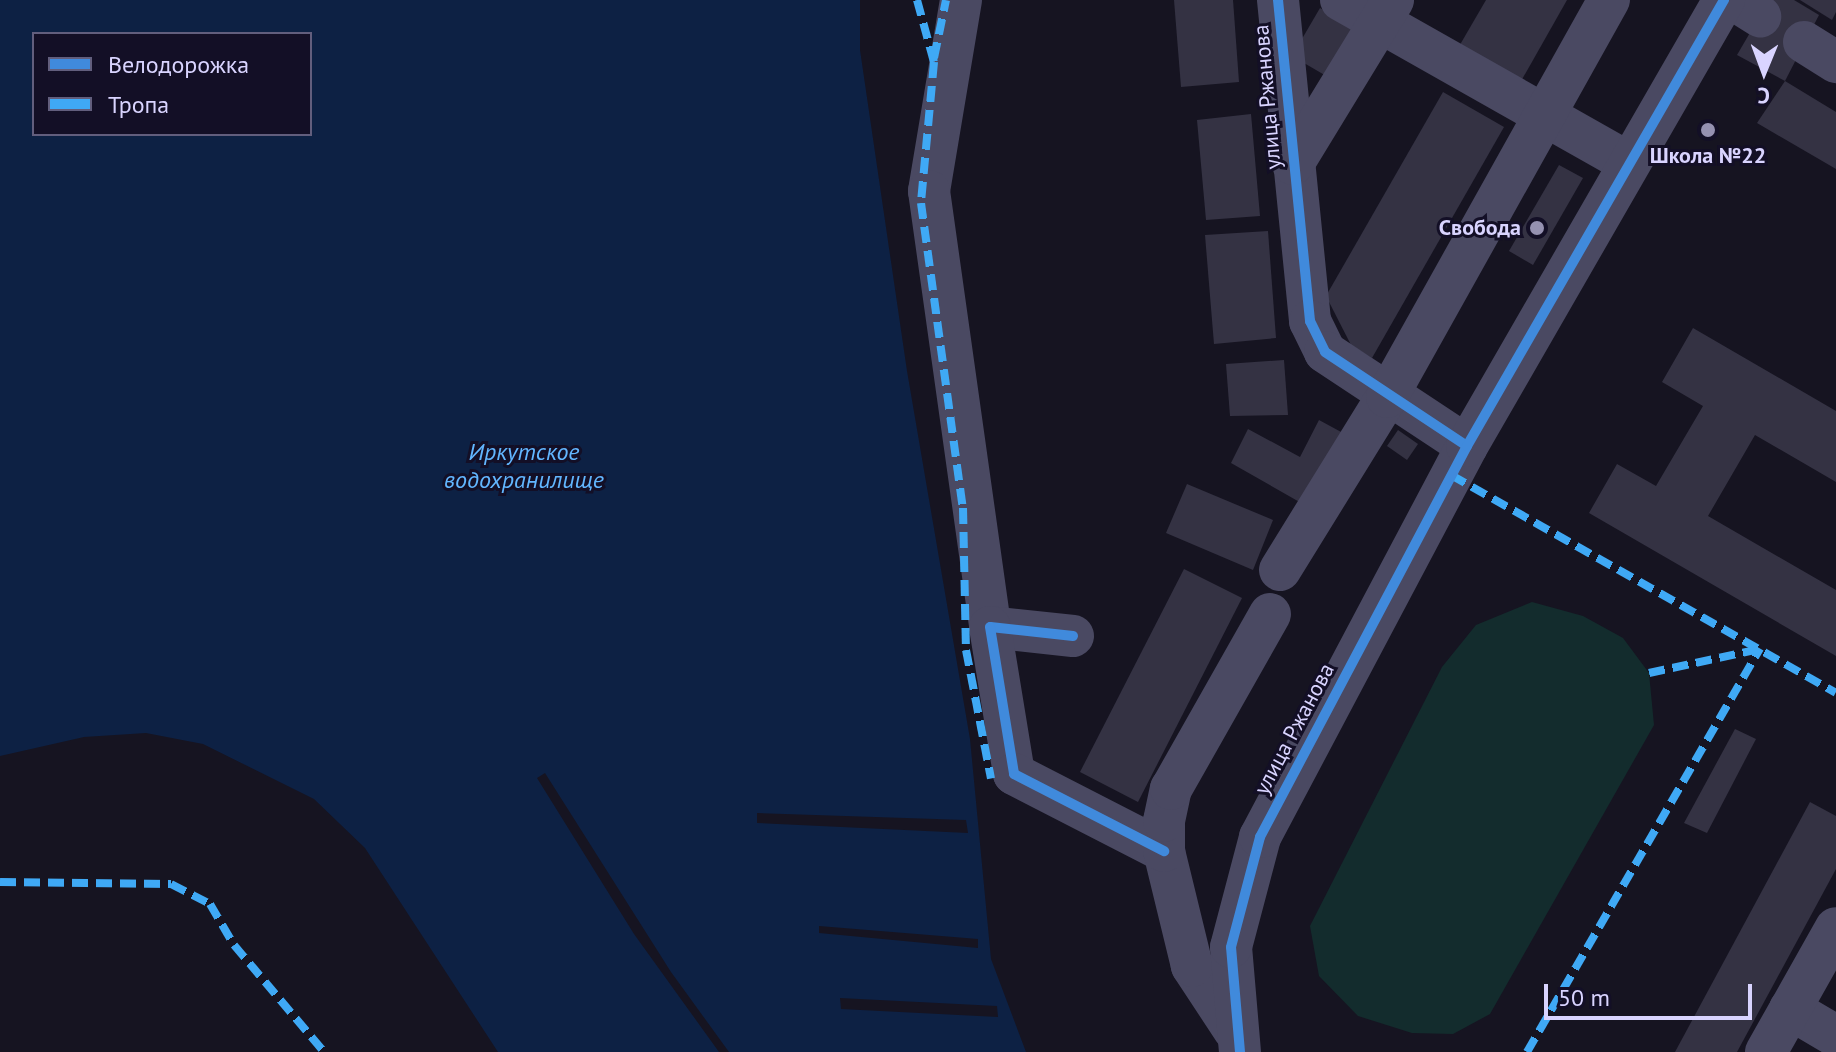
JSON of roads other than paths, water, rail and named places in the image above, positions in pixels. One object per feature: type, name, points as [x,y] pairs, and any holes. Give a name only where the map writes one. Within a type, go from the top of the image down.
[{"type":"street","points":[[961,0],[929,191],[990,627],[1014,774],[1164,851]]},
{"type":"street","name":"улица Ржанова","points":[[1278,0],[1310,321],[1325,352],[1387,397],[1467,446]]},
{"type":"street","points":[[1341,0],[1386,11],[1541,117],[1629,163]]},
{"type":"street","points":[[1280,570],[1387,397],[1609,0]]},
{"type":"street","name":"улица Ржанова","points":[[1237,1042],[1231,947],[1260,837],[1467,446],[1629,163],[1739,5]]},
{"type":"street","points":[[1293,164],[1386,11]]},
{"type":"street","points":[[1237,1042],[1192,966],[1164,851],[1171,789],[1270,614]]},
{"type":"street","points":[[990,627],[1073,636]]},
{"type":"street","points":[[1766,1052],[1836,928]]},
{"type":"street","points":[[1790,1009],[1836,1036]]},
{"type":"water","name":"Иркутское водохранилище","points":[[0,0],[860,0],[860,50],[907,371],[970,739],[991,959],[1026,1052],[498,1052],[365,848],[314,799],[203,744],[146,733],[84,737],[0,756]]},
{"type":"place","name":"Школа №22","points":[[1708,130]]},
{"type":"place","name":"Свобода","points":[[1537,228]]}]
